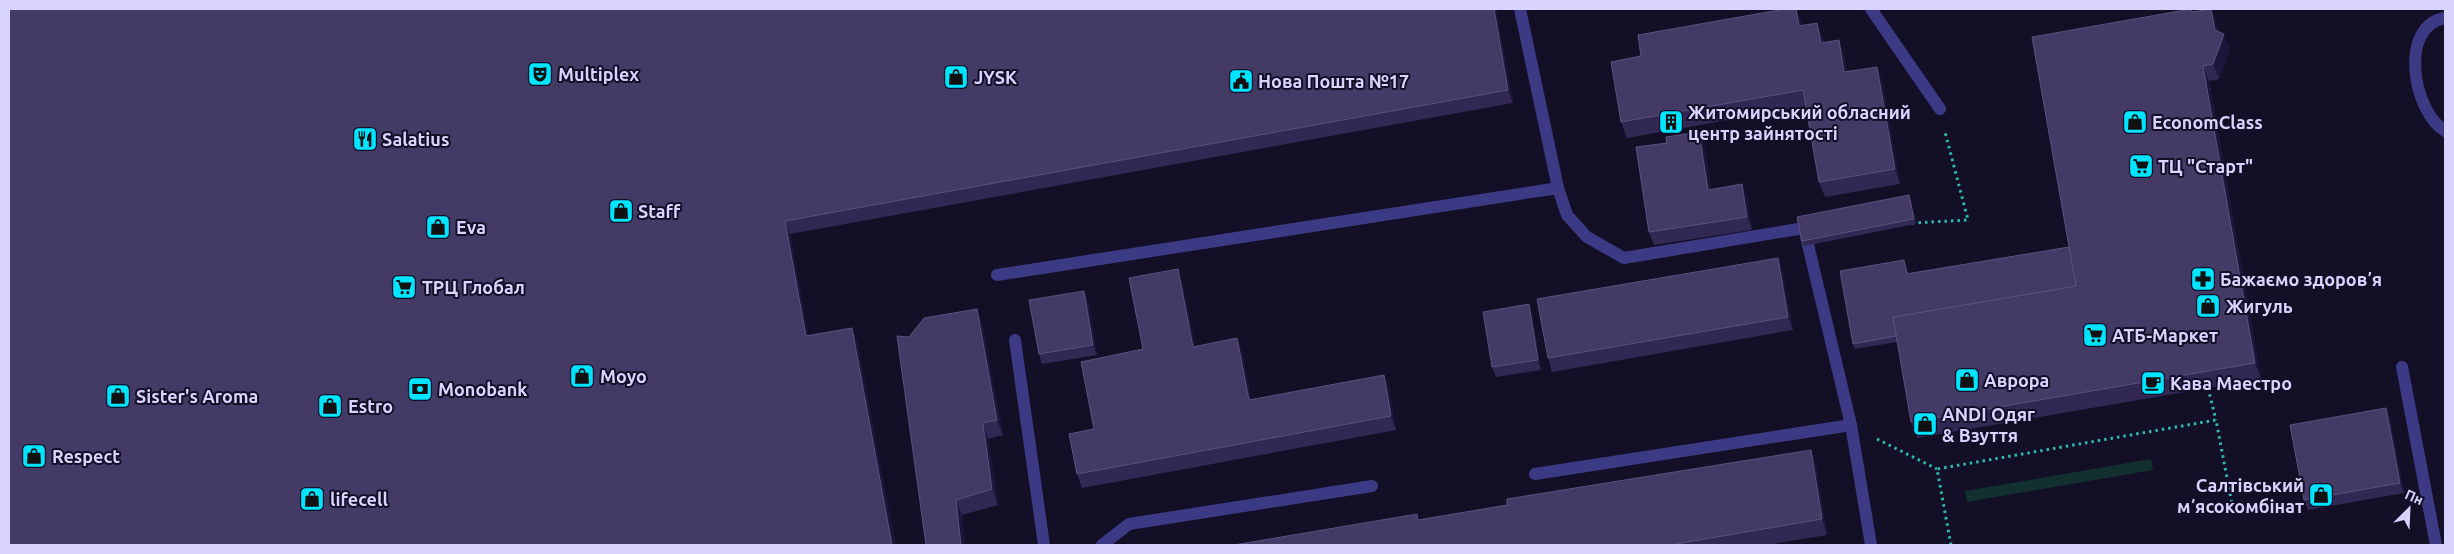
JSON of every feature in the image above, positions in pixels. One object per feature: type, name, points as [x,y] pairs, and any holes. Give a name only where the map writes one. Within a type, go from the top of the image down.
[{"type":"lane","points":[[1520,9],[1558,188],[1567,216],[1587,236],[1624,258],[1804,228],[1851,425],[1871,545]]},
{"type":"lane","points":[[1870,9],[1940,109]]},
{"type":"lane","points":[[2445,18],[2429,24],[2421,34],[2414,56],[2420,92],[2431,118],[2445,131]]},
{"type":"lane","points":[[998,274],[1558,188]]},
{"type":"lane","points":[[1015,340],[1044,545]]},
{"type":"lane","points":[[2402,367],[2436,545]]},
{"type":"lane","points":[[1535,474],[1851,425]]},
{"type":"lane","points":[[1102,545],[1129,524],[1372,486]]},
{"type":"path","points":[[1910,223],[1968,220],[1940,109]]},
{"type":"path","points":[[2208,388],[2232,504]]},
{"type":"path","points":[[1851,425],[1937,469],[2216,420]]},
{"type":"path","points":[[1937,469],[1951,545]]},
{"type":"green space","points":[[2151,459],[2153,470],[1967,502],[1965,491]]},
{"type":"building","name":"ТРЦ Глобал","points":[[9,9],[1494,9],[1508,90],[785,221],[806,336],[852,328],[892,545],[9,545]]},
{"type":"building","name":"Житомирський обласний центр зайнятості","points":[[1785,9],[1796,9],[1799,26],[1817,23],[1821,43],[1839,40],[1844,72],[1877,67],[1895,169],[1819,182],[1803,90],[1621,122],[1611,62],[1641,56],[1638,35]]},
{"type":"building","name":"ТЦ \"Старт\"","points":[[2191,9],[2192,12],[2211,9],[2215,30],[2224,34],[2213,64],[2203,66],[2255,363],[1911,422],[1893,317],[2076,286],[2032,37]]},
{"type":"building","points":[[1699,132],[1708,190],[1742,184],[1747,217],[1649,232],[1636,147],[1667,143],[1666,137]]},
{"type":"building","points":[[1909,195],[1914,219],[1802,241],[1797,217]]},
{"type":"building","points":[[2069,247],[2076,286],[1893,317],[1896,336],[1853,344],[1840,271],[1904,260],[1907,274]]},
{"type":"building","points":[[1778,258],[1788,317],[1548,358],[1537,299]]},
{"type":"building","points":[[1178,269],[1193,347],[1237,338],[1249,400],[1384,375],[1391,416],[1077,474],[1069,434],[1094,429],[1081,362],[1143,349],[1129,278]]},
{"type":"building","points":[[1084,291],[1093,345],[1039,354],[1029,300]]},
{"type":"building","points":[[1529,304],[1538,360],[1492,367],[1483,312]]},
{"type":"building","points":[[977,309],[997,420],[983,423],[992,489],[956,500],[961,545],[926,545],[897,336],[909,337],[924,318]]},
{"type":"building","points":[[2386,408],[2400,483],[2304,500],[2290,425]]},
{"type":"building","points":[[1811,450],[1822,519],[1670,545],[1234,545],[1417,514],[1418,520],[1507,505],[1507,499]]},
{"type":"place","name":"Multiplex","points":[[540,74]]},
{"type":"place","name":"JYSK","points":[[956,77]]},
{"type":"place","name":"Нова Пошта №17","points":[[1241,81]]},
{"type":"place","name":"Житомирський обласний центр зайнятості","points":[[1671,122]]},
{"type":"place","name":"EconomClass","points":[[2135,122]]},
{"type":"place","name":"Salatius","points":[[365,139]]},
{"type":"place","name":"ТЦ \"Старт\"","points":[[2141,166]]},
{"type":"place","name":"Staff","points":[[621,211]]},
{"type":"place","name":"Eva","points":[[438,227]]},
{"type":"place","name":"Бажаємо здоровʼя","points":[[2203,279]]},
{"type":"place","name":"ТРЦ Глобал","points":[[404,287]]},
{"type":"place","name":"Жигуль","points":[[2208,306]]},
{"type":"place","name":"АТБ-Маркет","points":[[2095,335]]},
{"type":"place","name":"Moyo","points":[[582,376]]},
{"type":"place","name":"Аврора","points":[[1967,380]]},
{"type":"place","name":"Кава Маестро","points":[[2153,383]]},
{"type":"place","name":"Monobank","points":[[420,389]]},
{"type":"place","name":"Sister's Aroma","points":[[118,396]]},
{"type":"place","name":"Estro","points":[[330,406]]},
{"type":"place","name":"ANDI Одяг & Взуття","points":[[1925,424]]},
{"type":"place","name":"Respect","points":[[34,456]]},
{"type":"place","name":"Салтівський мʼясокомбінат","points":[[2321,495]]},
{"type":"place","name":"lifecell","points":[[312,499]]}]
